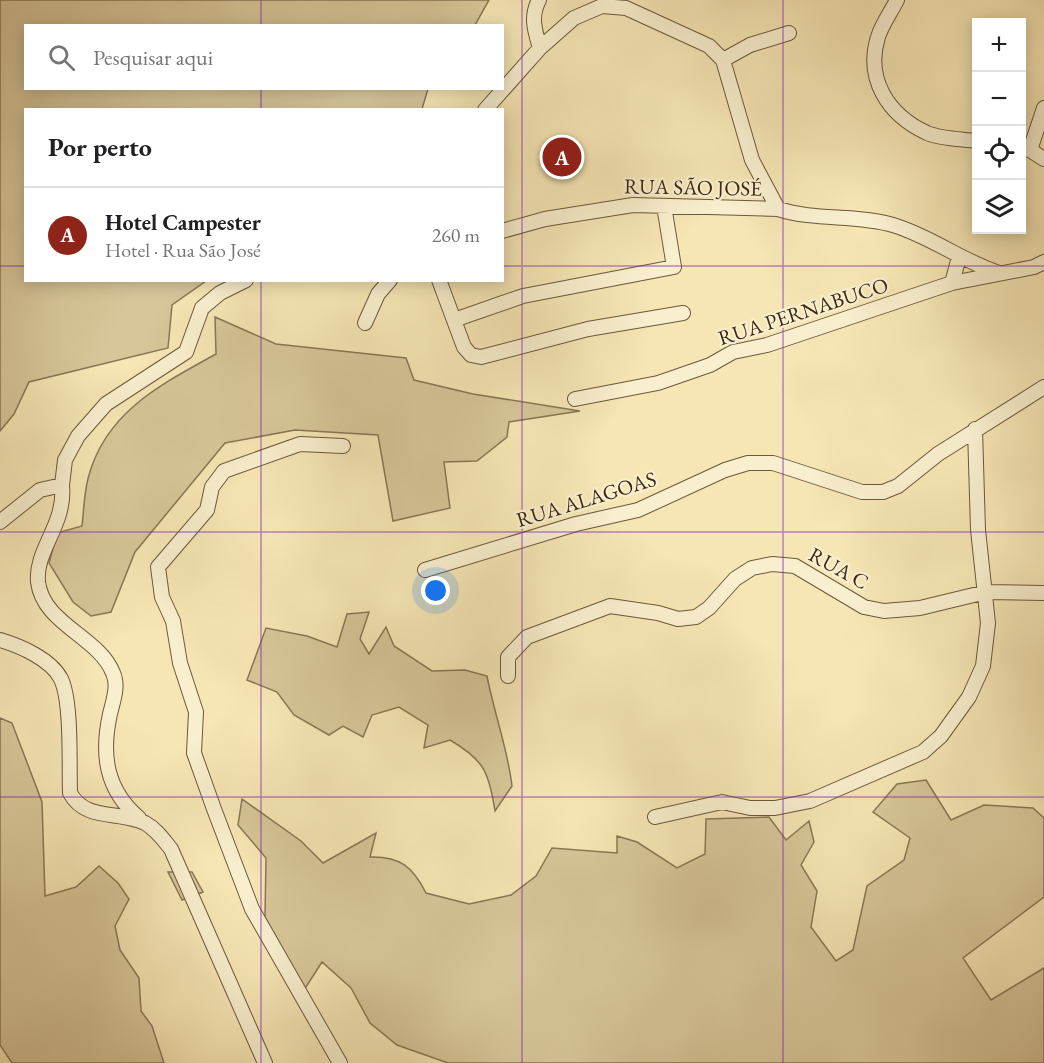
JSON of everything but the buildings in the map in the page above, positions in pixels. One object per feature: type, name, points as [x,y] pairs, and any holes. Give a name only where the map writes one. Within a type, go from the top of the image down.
[{"type":"street","points":[[539,0],[534,9],[533,26],[540,48]]},
{"type":"street","points":[[897,0],[879,34],[874,56],[878,87],[887,103],[902,119],[929,134],[972,140]]},
{"type":"street","points":[[504,89],[540,48],[574,18],[602,6],[626,8],[709,46],[723,60],[752,160],[778,209]]},
{"type":"street","points":[[723,60],[750,45],[789,33]]},
{"type":"street","points":[[487,108],[503,90]]},
{"type":"street","points":[[1044,108],[1026,149],[1044,159]]},
{"type":"street","name":"RUA SÃO JOSÉ","points":[[504,230],[545,219],[614,207],[648,204],[778,209],[798,216],[859,218],[894,226],[999,273]]},
{"type":"street","points":[[454,320],[523,296],[674,267],[664,206]]},
{"type":"street","points":[[952,284],[959,257]]},
{"type":"street","name":"RUA PERNABUCO","points":[[575,399],[658,383],[710,365],[733,352],[767,345],[952,284],[1034,267],[1044,262]]},
{"type":"street","points":[[242,282],[220,293],[202,308],[186,352],[106,404],[78,436],[65,460],[61,515],[39,566],[38,583],[56,615],[100,656],[113,673],[116,691],[105,753],[108,770],[122,804],[158,833],[171,849],[265,1063]]},
{"type":"street","points":[[365,323],[378,294],[388,282]]},
{"type":"street","points":[[441,282],[464,347],[471,355],[481,357],[588,329],[683,313]]},
{"type":"street","name":"RUA ALAGOAS","points":[[425,570],[576,524],[638,510],[725,470],[748,463],[773,463],[862,492],[883,492],[898,486],[913,472],[975,429],[1044,387]]},
{"type":"street","points":[[655,817],[722,802],[750,808],[775,808],[810,801],[923,752],[941,736],[969,697],[982,666],[988,622],[978,530],[975,429]]},
{"type":"street","points":[[340,1063],[252,909],[214,809],[194,753],[196,712],[180,663],[173,621],[162,597],[158,567],[207,510],[212,487],[224,471],[300,444],[343,446]]},
{"type":"street","points":[[0,522],[40,490],[62,485]]},
{"type":"street","name":"RUA C","points":[[508,676],[508,657],[517,644],[527,637],[610,606],[657,613],[678,619],[696,617],[709,608],[735,579],[752,568],[772,564],[795,566],[864,607],[884,611],[920,608],[986,592]]},
{"type":"street","points":[[986,592],[1044,593]]},
{"type":"street","points":[[0,640],[20,646],[60,677],[67,699],[70,793],[76,804],[88,812],[123,815],[145,823]]},
{"type":"shaded area","points":[[0,0],[489,0],[476,24],[24,24],[24,90],[428,90],[422,108],[24,108],[24,282],[205,282],[172,305],[168,348],[29,382],[14,414],[0,431]]},
{"type":"shaded area","points":[[215,317],[276,344],[406,358],[414,380],[473,394],[580,411],[509,422],[507,437],[477,461],[444,462],[450,508],[393,521],[378,435],[295,430],[225,443],[135,552],[111,612],[91,616],[73,602],[49,563],[57,533],[82,526],[85,494],[97,453],[123,416],[157,389],[216,354]]},
{"type":"shaded area","points":[[369,612],[360,639],[369,654],[386,627],[394,646],[432,671],[465,670],[487,676],[512,786],[495,811],[487,777],[478,761],[450,740],[424,748],[428,725],[399,707],[372,715],[363,737],[343,726],[329,735],[294,715],[277,692],[247,680],[266,628],[307,636],[337,647],[347,614]]},
{"type":"shaded area","points":[[0,718],[12,723],[42,802],[45,896],[76,887],[99,866],[118,883],[129,899],[115,926],[120,950],[139,978],[141,1011],[152,1026],[164,1063],[12,1063],[0,1045]]},
{"type":"shaded area","points":[[926,780],[951,820],[984,805],[1033,808],[1044,818],[1044,897],[963,958],[991,1000],[1044,968],[1044,1063],[448,1063],[397,1045],[370,1023],[351,988],[322,962],[304,990],[265,917],[266,858],[238,825],[242,799],[301,841],[323,863],[376,833],[370,857],[390,859],[404,865],[416,876],[426,893],[469,904],[511,895],[536,876],[552,848],[617,853],[617,836],[637,842],[677,868],[705,854],[706,819],[769,817],[786,840],[809,821],[814,842],[801,865],[817,891],[811,927],[836,961],[853,950],[867,886],[904,860],[910,838],[873,812],[897,784]]},
{"type":"shaded area","points":[[168,872],[192,872],[203,892],[182,900]]},
{"type":"place","name":"Hotel Campester","points":[[562,157]]}]
